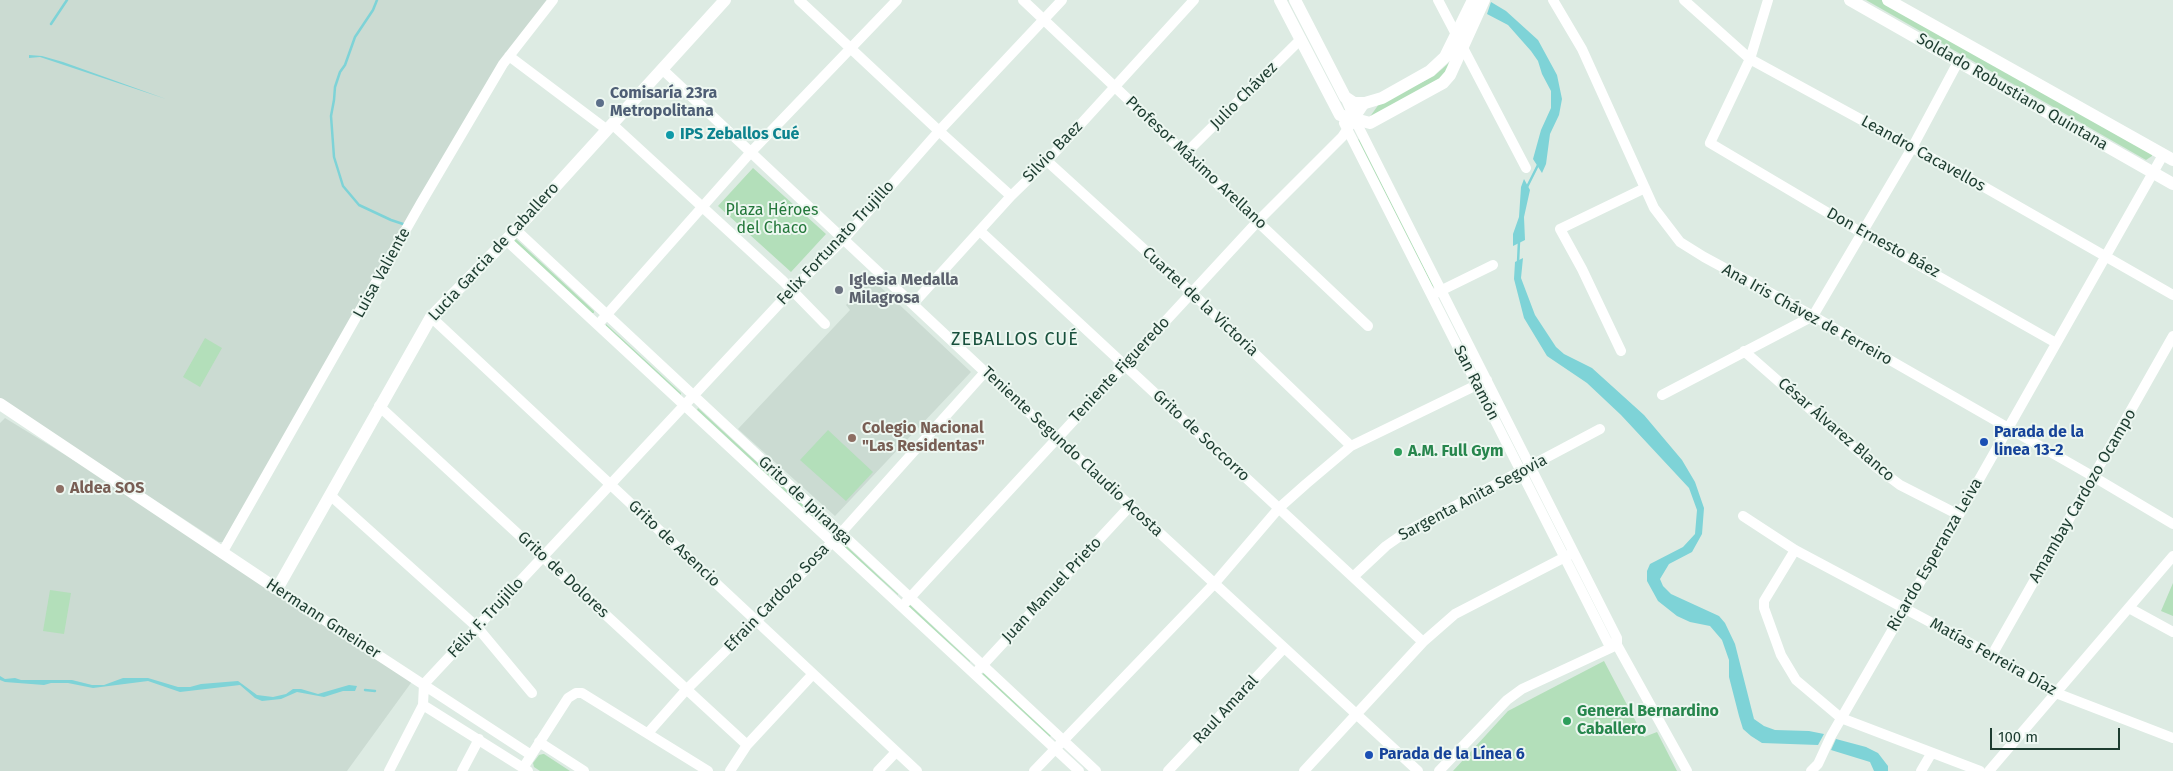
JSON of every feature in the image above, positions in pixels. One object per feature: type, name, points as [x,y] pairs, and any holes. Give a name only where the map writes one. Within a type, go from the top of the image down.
[{"type":"street","name":"Luisa Valiente","points":[[222,553],[421,203],[509,56],[553,0]]},
{"type":"street","name":"Lucia Garcia de Caballero","points":[[277,589],[432,317],[516,230],[726,0]]},
{"type":"street","points":[[799,0],[1011,196]]},
{"type":"street","points":[[598,324],[751,152],[897,0]]},
{"type":"street","name":"Profesor Máximo Arellano","points":[[1023,0],[1368,326]]},
{"type":"street","name":"Felix Fortunato Trujillo","points":[[609,485],[792,290],[844,239],[939,131],[1062,0]]},
{"type":"street","name":"Silvio Baez","points":[[913,304],[1194,0]]},
{"type":"street","points":[[1280,0],[1340,115],[1354,128],[1443,83],[1450,74],[1463,47],[1472,14],[1473,0]]},
{"type":"street","name":"San Ramón","points":[[1296,0],[1345,97],[1354,128],[1476,385],[1608,643],[1617,645]]},
{"type":"street","points":[[1438,0],[1526,168]]},
{"type":"street","points":[[1345,97],[1354,103],[1365,103],[1382,98],[1430,70],[1445,57],[1457,35],[1484,0]]},
{"type":"street","name":"Ana Iris Chávez de Ferreiro","points":[[1553,0],[1582,49],[1654,208],[1680,242],[1813,316],[2173,524]]},
{"type":"street","name":"Leandro Cacavellos","points":[[1684,0],[1750,59],[2173,295]]},
{"type":"street","points":[[1750,59],[1768,0]]},
{"type":"street","name":"Soldado Robustiano Quintana","points":[[1850,0],[2173,184]]},
{"type":"street","points":[[1888,0],[2168,157]]},
{"type":"street","name":"Julio Chávez","points":[[1186,153],[1301,39]]},
{"type":"street","points":[[509,56],[609,126],[792,290],[825,324]]},
{"type":"street","name":"Don Ernesto Báez","points":[[1750,59],[1710,143],[2056,342]]},
{"type":"street","points":[[1662,395],[1813,316],[1912,148],[1958,62]]},
{"type":"street","name":"Teniente Segundo Claudio Acosta","points":[[662,69],[985,372],[1418,771]]},
{"type":"street","name":"Teniente Figueredo","points":[[905,602],[1258,220],[1354,128],[1365,103]]},
{"type":"street","name":"San Ramón","points":[[1354,128],[1442,290],[1617,638],[1617,645],[1687,771]]},
{"type":"street","name":"Ricardo Esperanza Leiva","points":[[1810,771],[1818,764],[1831,736],[2153,173],[2168,157]]},
{"type":"street","name":"Cuartel de la Victoria","points":[[1047,161],[1191,292],[1351,446]]},
{"type":"street","points":[[1620,351],[1582,268],[1560,228],[1645,188]]},
{"type":"street","name":"Grito de Ipiranga","points":[[516,230],[840,534],[905,602],[978,670],[1079,771]]},
{"type":"street","name":"Grito de Soccorro","points":[[980,231],[1423,642]]},
{"type":"street","name":"Grito de Ipiranga","points":[[506,240],[832,542],[905,602]]},
{"type":"street","points":[[1432,295],[1493,264]]},
{"type":"street","name":"Grito de Asencio","points":[[432,317],[609,485],[757,620],[812,675],[917,771]]},
{"type":"street","name":"Amambay Cardozo Ocampo","points":[[1992,655],[2173,336]]},
{"type":"street","name":"César Álvarez Blanco","points":[[1744,351],[1876,467],[1900,485],[1959,515]]},
{"type":"street","name":"Efrain Cardozo Sosa","points":[[648,733],[686,690],[840,534],[985,372]]},
{"type":"street","points":[[1034,771],[1214,584],[1279,508],[1351,446],[1487,380]]},
{"type":"street","name":"Grito de Dolores","points":[[380,406],[747,745]]},
{"type":"street","name":"Hermann Gmeiner","points":[[1,407],[531,754]]},
{"type":"street","name":"Sargenta Anita Segovia","points":[[1354,577],[1386,546],[1406,532],[1600,429]]},
{"type":"street","name":"Félix F. Trujillo","points":[[424,684],[609,485]]},
{"type":"street","points":[[330,495],[477,626],[532,693]]},
{"type":"street","name":"Juan Manuel Prieto","points":[[978,670],[1130,506]]},
{"type":"street","name":"Matías Ferreira Díaz","points":[[1743,516],[1795,550],[1992,655],[2056,693],[2173,738]]},
{"type":"street","points":[[1795,550],[1764,601],[1764,608],[1781,655],[1796,680],[1842,718],[1931,754],[1980,771]]},
{"type":"street","points":[[1304,771],[1423,642],[1454,614],[1574,552]]},
{"type":"street","points":[[1989,771],[2173,556]]},
{"type":"street","points":[[2129,608],[2173,632]]},
{"type":"street","points":[[1439,771],[1507,700],[1522,689],[1617,645]]},
{"type":"street","name":"Raul Amaral","points":[[1168,771],[1284,648]]},
{"type":"street","name":"Grito de Ipiranga","points":[[978,670],[1064,741],[1096,771]]},
{"type":"street","points":[[730,771],[747,745],[812,675]]},
{"type":"street","points":[[390,771],[423,705],[424,684]]},
{"type":"street","points":[[423,705],[525,769],[531,754],[568,698],[576,693],[589,696],[708,771]]},
{"type":"street","points":[[462,771],[479,739]]},
{"type":"street","points":[[539,742],[584,771]]},
{"type":"street","points":[[878,771],[896,752]]},
{"type":"street","points":[[1921,771],[1931,754]]},
{"type":"shaded area","points":[[0,0],[549,0],[499,63],[223,542],[219,542],[0,399]]},
{"type":"shaded area","points":[[872,279],[971,372],[835,516],[738,429],[850,310],[846,305]]},
{"type":"shaded area","points":[[5,418],[227,554],[416,676],[347,771],[0,771],[0,423]]},
{"type":"green space","points":[[1866,0],[1882,0],[2152,154],[2152,156],[2146,160]]},
{"type":"green space","points":[[1450,62],[1445,76],[1369,118],[1379,104],[1434,76]]},
{"type":"green space","points":[[1359,139],[1434,287],[1358,140]]},
{"type":"green space","name":"Plaza Héroes del Chaco","points":[[753,168],[826,234],[791,272],[718,206]]},
{"type":"green space","points":[[516,239],[594,311],[594,313],[514,241]]},
{"type":"green space","points":[[606,324],[681,393],[681,395],[606,326]]},
{"type":"green space","points":[[205,338],[222,348],[200,387],[183,377]]},
{"type":"green space","points":[[698,408],[826,526],[825,528],[697,410]]},
{"type":"green space","points":[[828,430],[873,472],[846,501],[800,460]]},
{"type":"green space","points":[[840,540],[898,594],[898,595],[838,542]]},
{"type":"green space","points":[[2173,583],[2173,616],[2161,611]]},
{"type":"green space","points":[[50,590],[71,593],[64,634],[43,631]]},
{"type":"green space","points":[[909,604],[970,661],[970,662],[907,606]]},
{"type":"green space","name":"General Bernardino Caballero","points":[[1604,661],[1644,737],[1657,732],[1677,771],[1453,771],[1508,711]]},
{"type":"green space","points":[[984,673],[1051,735],[1050,737],[982,674]]},
{"type":"green space","points":[[544,754],[570,771],[540,771],[534,767],[533,763],[539,755]]},
{"type":"water","points":[[1491,2],[1506,11],[1538,40],[1557,75],[1562,99],[1559,115],[1550,134],[1546,164],[1542,173],[1533,159],[1541,130],[1551,108],[1551,91],[1538,61],[1531,51],[1508,25],[1487,14]]},
{"type":"water","points":[[29,55],[42,56],[63,62],[166,99],[40,57],[29,58]]},
{"type":"water","points":[[1524,179],[1530,190],[1524,217],[1525,240],[1513,246],[1513,234],[1519,217],[1521,187]]},
{"type":"water","points":[[1523,258],[1521,278],[1535,315],[1556,347],[1564,354],[1592,368],[1644,415],[1682,460],[1695,482],[1704,508],[1702,534],[1692,552],[1669,564],[1660,579],[1663,586],[1671,594],[1719,616],[1725,623],[1735,644],[1754,719],[1764,726],[1775,730],[1809,731],[1824,734],[1818,745],[1762,743],[1743,729],[1729,677],[1729,660],[1722,640],[1710,626],[1690,622],[1677,616],[1658,601],[1647,581],[1647,571],[1650,564],[1683,547],[1695,534],[1697,510],[1689,488],[1621,415],[1587,383],[1547,356],[1524,318],[1514,279],[1515,262]]},
{"type":"water","points":[[0,676],[5,679],[15,678],[21,680],[72,680],[92,685],[104,685],[123,678],[148,678],[178,687],[238,681],[257,695],[273,697],[286,694],[293,689],[301,689],[318,694],[349,685],[357,686],[355,691],[343,691],[324,697],[297,692],[281,699],[262,701],[255,698],[240,685],[180,692],[148,681],[93,688],[68,683],[44,685],[5,682],[0,680]]},
{"type":"water","points":[[1836,739],[1866,747],[1878,753],[1888,766],[1888,771],[1874,771],[1870,762],[1831,750]]},
{"type":"waterway","points":[[51,24],[67,0]]},
{"type":"waterway","points":[[377,0],[373,10],[355,37],[335,87],[331,116],[334,157],[343,186],[359,205],[403,224]]},
{"type":"waterway","points":[[1527,187],[1538,165]]},
{"type":"waterway","points":[[1518,263],[1519,241]]},
{"type":"waterway","points":[[365,690],[375,691]]},
{"type":"place","name":"Comisaría 23ra Metropolitana","points":[[600,103]]},
{"type":"place","name":"IPS Zeballos Cué","points":[[670,135]]},
{"type":"place","name":"Iglesia Medalla Milagrosa","points":[[839,290]]},
{"type":"place","name":"Colegio Nacional \"Las Residentas\"","points":[[852,438]]},
{"type":"place","name":"Parada de la linea 13-2","points":[[1984,442]]},
{"type":"place","name":"A.M. Full Gym","points":[[1398,452]]},
{"type":"place","name":"Aldea SOS","points":[[60,489]]},
{"type":"place","name":"General Bernardino Caballero","points":[[1567,721]]},
{"type":"place","name":"Parada de la Línea 6","points":[[1369,755]]},
{"type":"district","name":"ZEBALLOS CUÉ","points":[[1015,340]]}]
